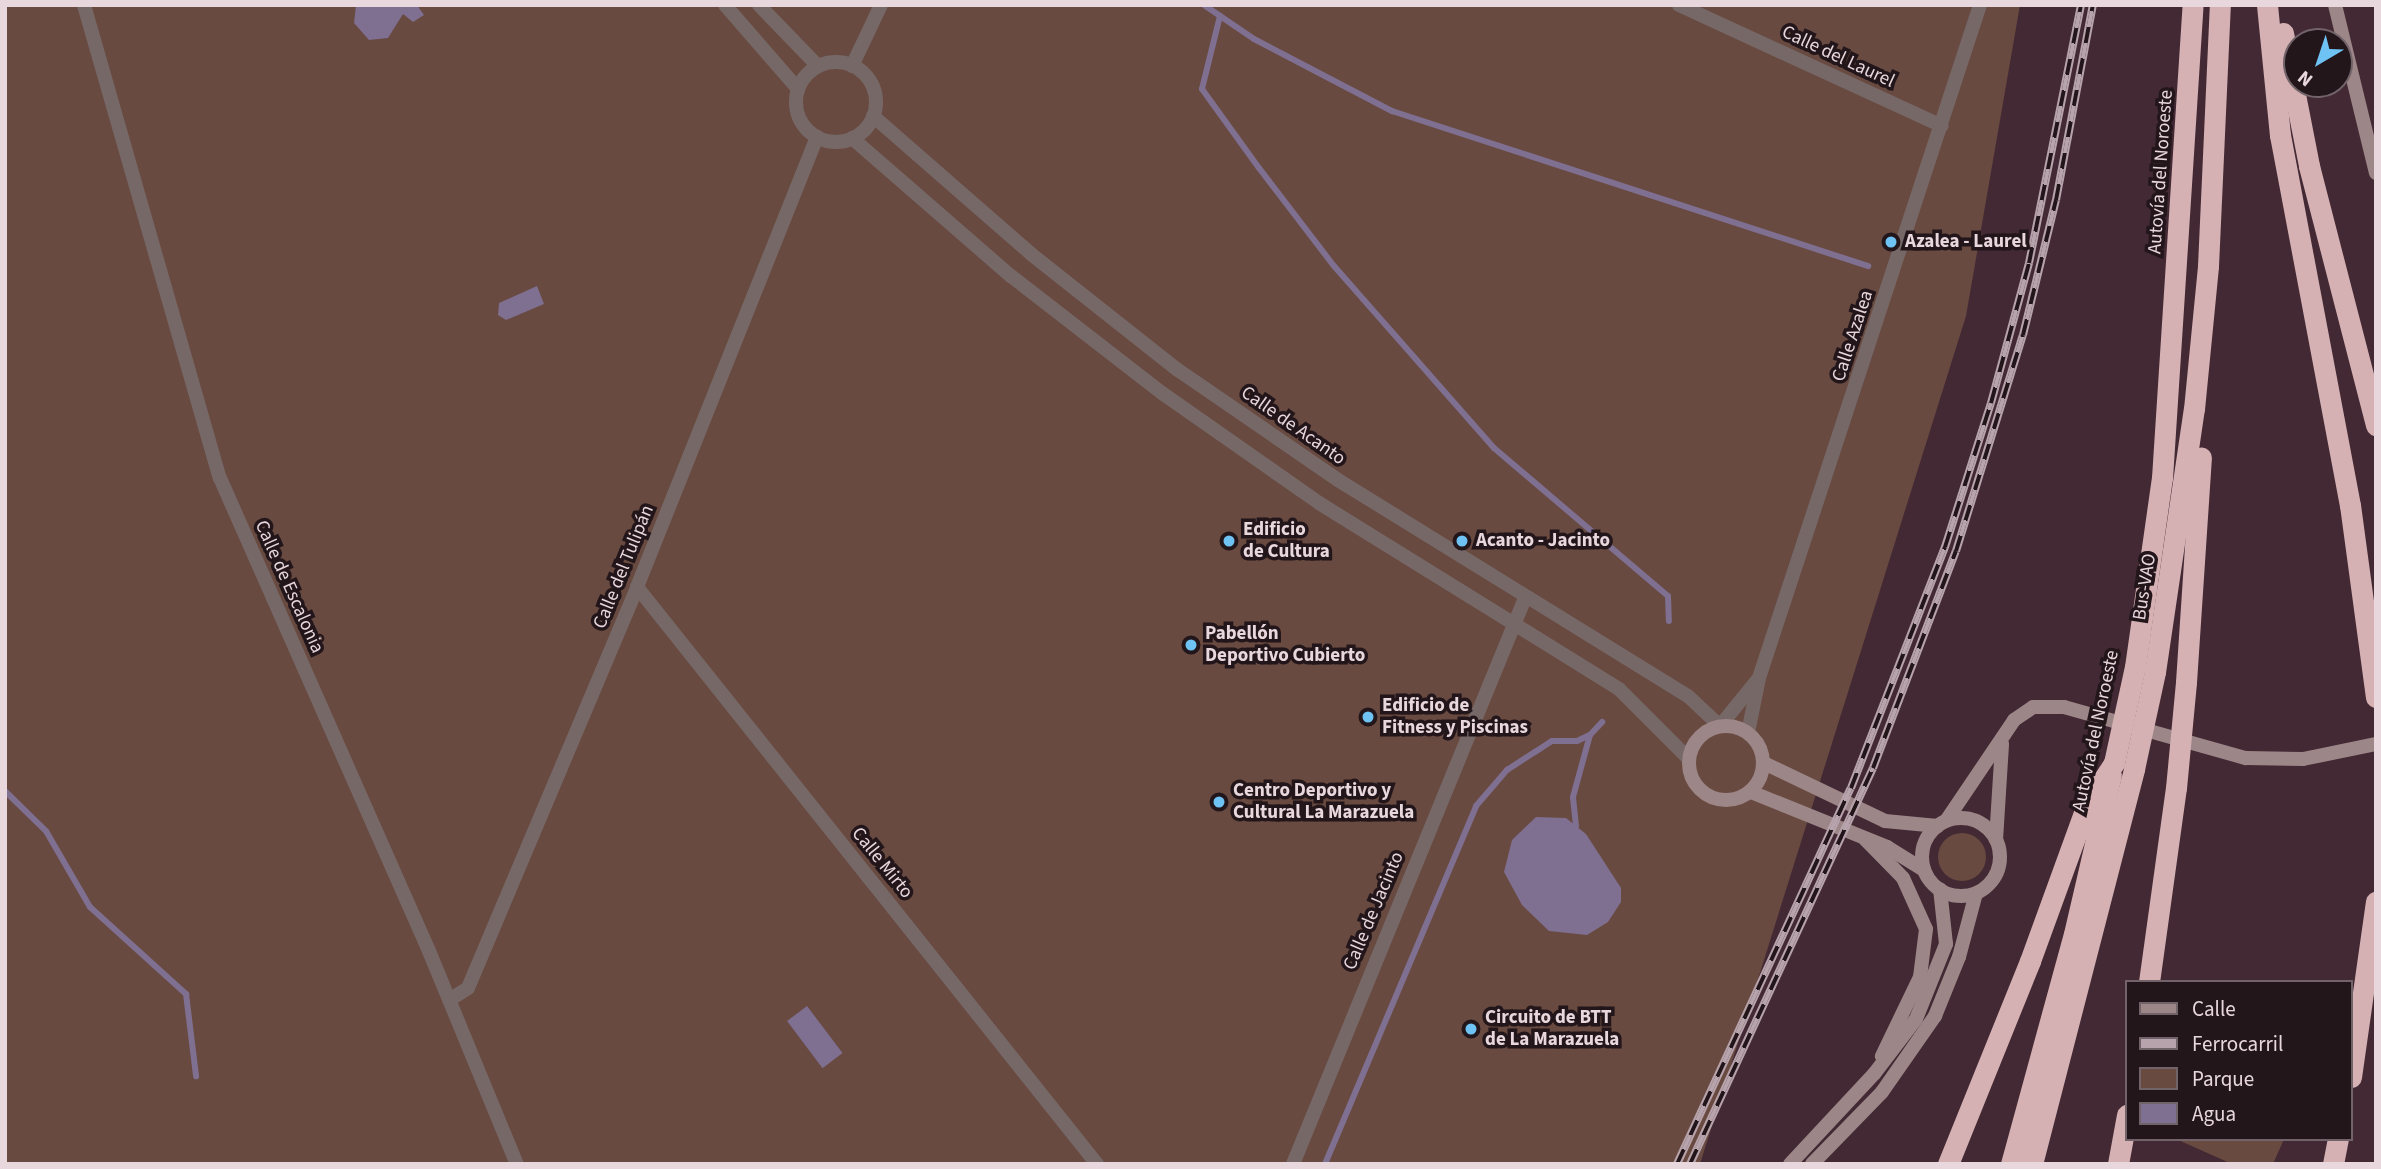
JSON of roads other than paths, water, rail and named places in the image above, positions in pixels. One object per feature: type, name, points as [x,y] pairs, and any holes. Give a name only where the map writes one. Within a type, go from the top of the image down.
[{"type":"highway","name":"Autovía del Noroeste","points":[[2145,670],[2163,464],[2193,5]]},
{"type":"highway","name":"Bus-VAO","points":[[2032,1164],[2145,670],[2194,410],[2208,266],[2220,5]]},
{"type":"highway","points":[[2267,5],[2280,135],[2350,505],[2376,697]]},
{"type":"highway","points":[[2278,5],[2309,166],[2376,425]]},
{"type":"highway","points":[[2150,980],[2176,788],[2186,682],[2208,266]]},
{"type":"highway","name":"Autovía del Noroeste","points":[[2011,1164],[2074,934],[2124,766]]},
{"type":"highway","points":[[1948,1164],[2030,961],[2087,804],[2124,766]]},
{"type":"highway","points":[[2353,1063],[2376,902]]},
{"type":"highway","points":[[2118,1164],[2126,1120]]},
{"type":"highway","points":[[2333,1164],[2338,1141]]},
{"type":"street","name":"Calle de Escalonia","points":[[84,5],[220,478],[450,1000],[517,1164]]},
{"type":"street","points":[[725,5],[798,89]]},
{"type":"street","points":[[759,5],[818,66],[852,66],[870,82],[876,104],[873,116],[852,138]]},
{"type":"street","points":[[852,66],[881,5]]},
{"type":"street","name":"Calle del Laurel","points":[[1679,5],[1942,126]]},
{"type":"street","name":"Calle Azalea","points":[[1748,733],[1759,678],[1980,5]]},
{"type":"street","points":[[2335,5],[2376,173]]},
{"type":"street","points":[[818,66],[798,89],[797,112],[817,137],[852,138],[1011,276],[1162,393],[1319,503],[1619,690],[1689,759],[1694,783],[1714,799],[1740,799],[1751,792],[1764,763],[1762,752],[1748,733],[1720,726],[1703,734],[1689,759]]},
{"type":"street","name":"Calle de Acanto","points":[[873,116],[1031,254],[1178,370],[1338,480],[1525,598],[1688,696],[1720,726]]},
{"type":"street","name":"Calle del Tulipán","points":[[450,1000],[468,988],[637,587],[817,137]]},
{"type":"street","name":"Calle Mirto","points":[[637,587],[1097,1164]]},
{"type":"street","name":"Calle de Jacinto","points":[[1293,1164],[1525,598]]},
{"type":"street","name":"Calle Azalea","points":[[1720,726],[1759,678]]},
{"type":"street","points":[[1924,870],[1924,846],[2003,742],[2014,720],[2032,707],[2046,705],[2246,758],[2303,759],[2376,744]]},
{"type":"street","points":[[1940,890],[1964,896],[1976,893],[1995,877],[1999,865],[1996,840],[2003,742]]},
{"type":"street","points":[[1764,763],[1885,821],[1942,823],[1975,820],[1996,840]]},
{"type":"street","points":[[1751,792],[1865,839],[1924,870],[1940,890],[1946,944],[1933,984],[1916,1019],[1874,1074],[1790,1164]]},
{"type":"street","points":[[1865,839],[1903,878],[1922,916],[1926,940],[1912,1000],[1874,1074]]},
{"type":"street","points":[[1812,1164],[1882,1091],[1935,1016],[1959,957],[1976,893]]},
{"type":"water","points":[[356,5],[417,5],[424,15],[413,22],[403,14],[388,38],[369,40],[354,23]]},
{"type":"water","points":[[537,286],[544,304],[506,320],[498,315],[499,303]]},
{"type":"water","points":[[1536,817],[1566,818],[1586,834],[1621,888],[1621,902],[1608,922],[1587,935],[1549,931],[1522,905],[1504,872],[1512,840]]},
{"type":"water","points":[[807,1006],[843,1053],[823,1068],[787,1021]]},
{"type":"waterway","points":[[1204,5],[1254,39],[1392,111],[1868,266]]},
{"type":"waterway","points":[[1220,16],[1202,89],[1259,168],[1334,266],[1494,448],[1668,596],[1669,621]]},
{"type":"waterway","points":[[1325,1164],[1476,806],[1507,770],[1552,741],[1577,741],[1590,735],[1602,722]]},
{"type":"waterway","points":[[1576,826],[1573,797],[1590,735]]},
{"type":"waterway","points":[[5,791],[46,831],[90,907],[186,994],[196,1076]]},
{"type":"railway","points":[[1677,1164],[1851,788],[1945,547],[1991,403],[2029,263],[2081,5]]},
{"type":"railway","points":[[1690,1164],[1873,768],[1956,551],[2023,335],[2056,200],[2093,5]]},
{"type":"place","name":"Azalea - Laurel","points":[[1891,242]]},
{"type":"place","name":"Edificio de Cultura","points":[[1229,541]]},
{"type":"place","name":"Acanto - Jacinto","points":[[1462,541]]},
{"type":"place","name":"Pabellón Deportivo Cubierto","points":[[1191,645]]},
{"type":"place","name":"Edificio de Fitness y Piscinas","points":[[1368,717]]},
{"type":"place","name":"Centro Deportivo y Cultural La Marazuela","points":[[1219,802]]},
{"type":"place","name":"Circuito de BTT de La Marazuela","points":[[1471,1029]]}]
